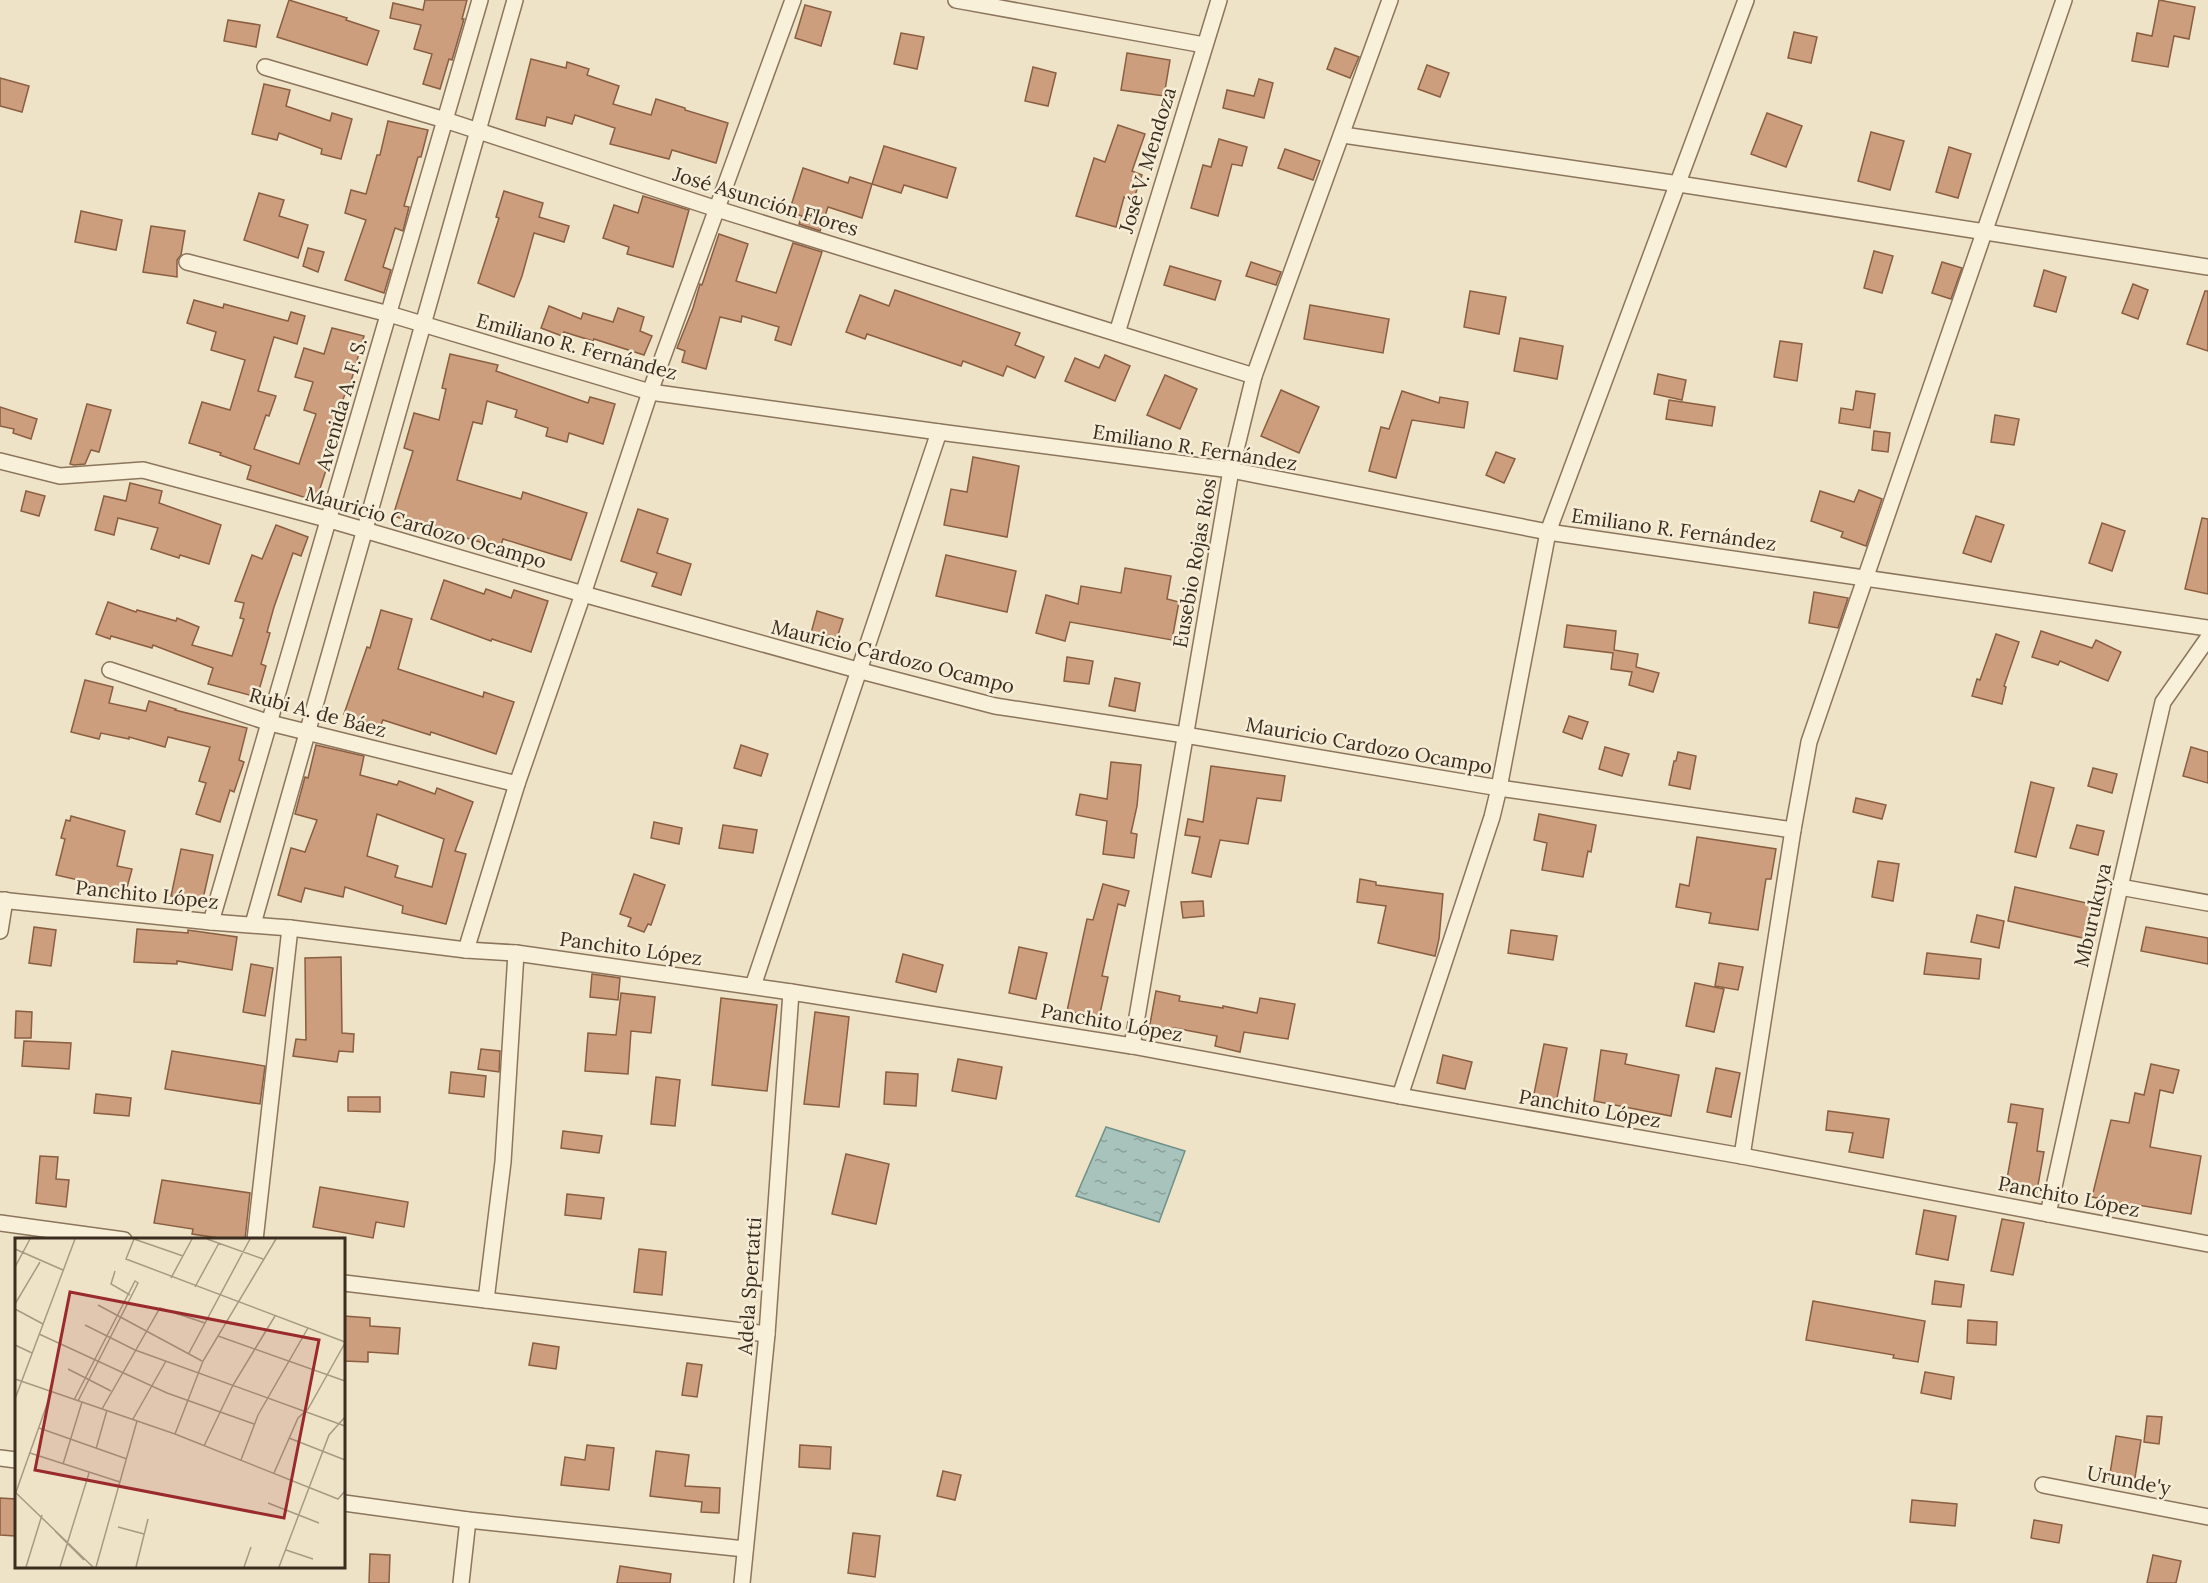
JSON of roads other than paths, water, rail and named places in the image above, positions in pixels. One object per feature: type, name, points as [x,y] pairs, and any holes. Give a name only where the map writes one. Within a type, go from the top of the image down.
[{"type":"street","name":"Avenida A. F. S.","points":[[211,922],[480,0]]},
{"type":"street","points":[[253,924],[515,0]]},
{"type":"street","points":[[466,950],[517,784],[584,594],[650,392],[793,0]]},
{"type":"street","points":[[956,0],[1204,45]]},
{"type":"street","name":"José V. Mendoza","points":[[1117,333],[1219,0]]},
{"type":"street","name":"Eusebio Rojas Ríos","points":[[1132,1046],[1231,470],[1254,376],[1390,0]]},
{"type":"street","points":[[1400,1096],[1492,817],[1548,532],[1746,0]]},
{"type":"street","points":[[1742,1156],[1809,742],[2064,0]]},
{"type":"street","name":"José Asunción Flores","points":[[265,67],[445,120],[717,209],[1254,376]]},
{"type":"street","points":[[1343,135],[1679,184],[2208,267]]},
{"type":"street","name":"Emiliano R. Fernández","points":[[187,262],[389,314],[650,392],[1231,470],[1548,532],[2208,628]]},
{"type":"street","points":[[753,986],[861,671],[939,432]]},
{"type":"street","name":"Mauricio Cardozo Ocampo","points":[[0,461],[60,476],[143,470],[330,520],[861,671],[994,706],[1185,735],[1499,788],[1793,830]]},
{"type":"street","name":"Mburukuya","points":[[2048,1214],[2163,702],[2208,638]]},
{"type":"street","name":"Rubi A. de Báez","points":[[110,670],[270,723],[517,784]]},
{"type":"street","points":[[2120,887],[2208,903]]},
{"type":"street","points":[[0,931],[2,900]]},
{"type":"street","name":"Panchito López","points":[[2,900],[211,922],[253,924],[466,950],[516,953],[753,986],[1132,1046],[1742,1156],[2208,1244]]},
{"type":"street","points":[[255,1238],[290,928]]},
{"type":"street","points":[[486,1300],[503,1162],[516,953]]},
{"type":"street","name":"Adela Spertatti","points":[[742,1583],[767,1334],[791,992]]},
{"type":"street","points":[[0,1223],[116,1238]]},
{"type":"street","points":[[345,1283],[767,1334]]},
{"type":"street","points":[[0,1458],[15,1460]]},
{"type":"street","name":"Urunde'y","points":[[2043,1485],[2208,1517]]},
{"type":"street","points":[[345,1503],[468,1520],[745,1549]]},
{"type":"street","points":[[461,1583],[468,1520]]},
{"type":"water","points":[[1106,1127],[1185,1151],[1159,1222],[1076,1196]]}]
